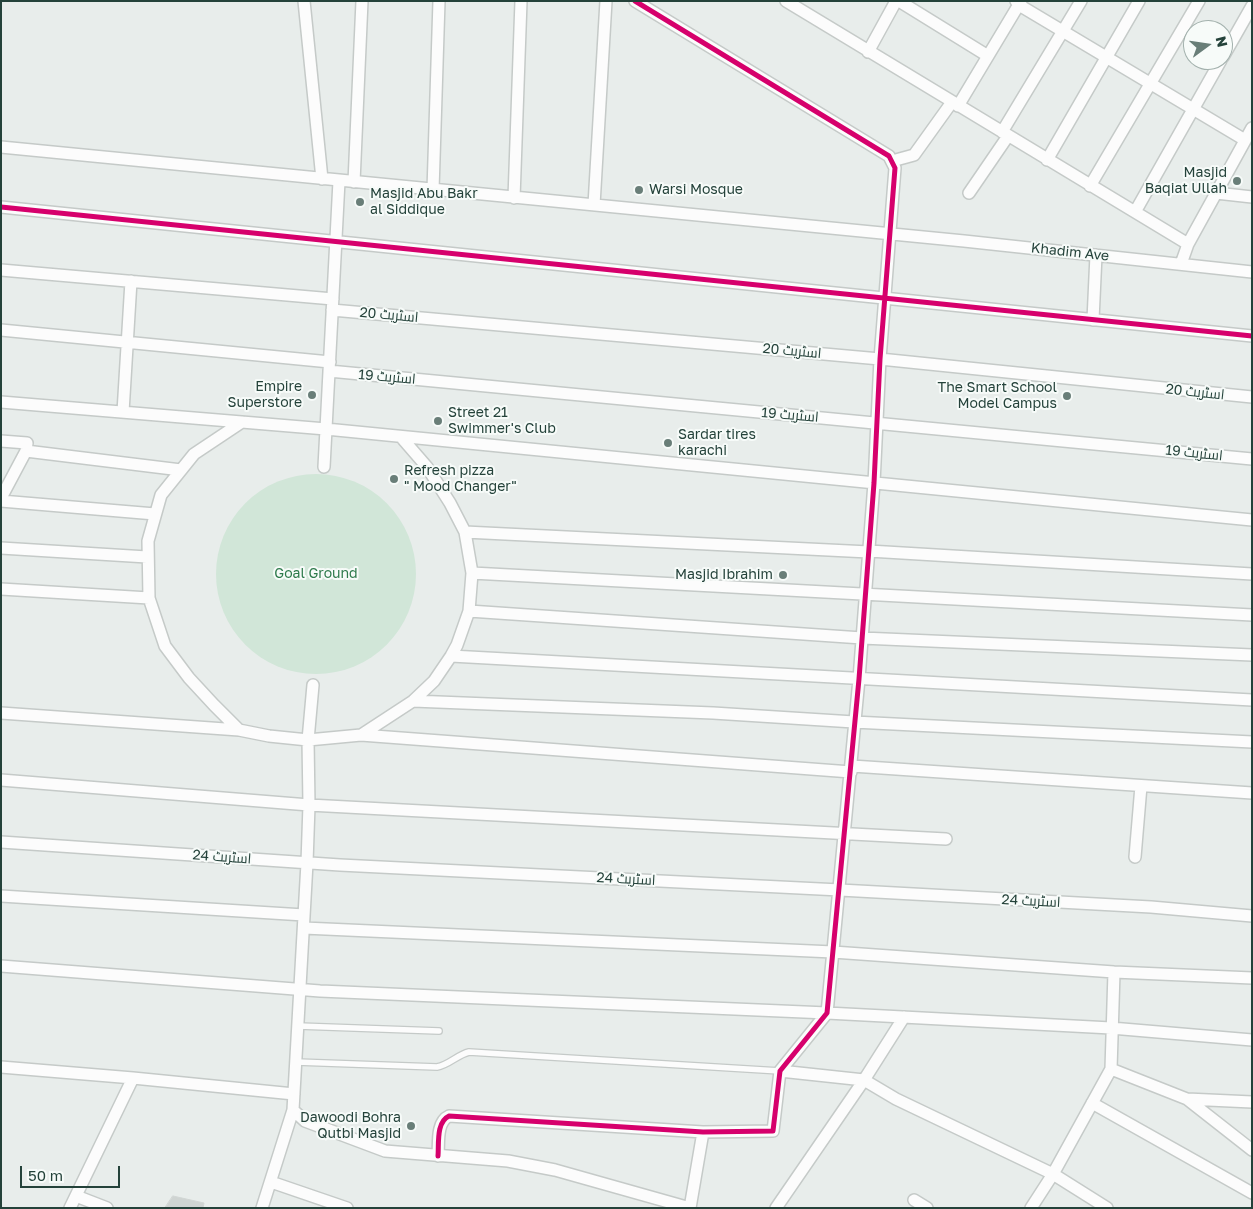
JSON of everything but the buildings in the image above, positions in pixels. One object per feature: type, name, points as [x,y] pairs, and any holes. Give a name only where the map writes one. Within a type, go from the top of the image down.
[{"type":"street","points":[[304,1],[322,179]]},
{"type":"street","points":[[354,182],[362,1]]},
{"type":"street","points":[[433,190],[439,1]]},
{"type":"street","points":[[514,198],[521,1]]},
{"type":"street","points":[[594,205],[606,1]]},
{"type":"street","points":[[438,1156],[441,1123],[444,1118],[449,1116],[703,1132],[772,1131],[780,1071],[827,1013],[859,679],[874,483],[880,359],[895,168],[889,156],[635,1]]},
{"type":"street","points":[[786,1],[1188,244]]},
{"type":"street","points":[[868,52],[898,1],[988,56]]},
{"type":"street","points":[[969,193],[1081,1]]},
{"type":"street","points":[[1047,160],[1139,1]]},
{"type":"street","points":[[1090,186],[1199,1]]},
{"type":"street","points":[[892,161],[914,155],[955,104],[988,56],[1019,2],[1063,31],[1245,140]]},
{"type":"street","points":[[1233,40],[1252,6]]},
{"type":"street","points":[[1135,212],[1216,70]]},
{"type":"street","points":[[1181,264],[1188,244],[1252,128]]},
{"type":"street","name":"Khadim Ave","points":[[1,147],[889,234],[1252,272]]},
{"type":"street","points":[[324,466],[339,181]]},
{"type":"street","points":[[1216,193],[1252,197]]},
{"type":"street","points":[[1,207],[1252,336]]},
{"type":"street","points":[[1092,320],[1096,255]]},
{"type":"street","name":"اسٹریٹ 20","points":[[1,270],[131,281],[333,304],[1252,397]]},
{"type":"street","points":[[122,412],[131,281]]},
{"type":"street","name":"اسٹریٹ 19","points":[[1,330],[877,423],[1252,459]]},
{"type":"street","points":[[1,402],[326,429],[1252,520]]},
{"type":"street","points":[[239,730],[189,678],[166,646],[149,598],[147,557],[148,541],[161,495],[194,454],[242,422]]},
{"type":"street","points":[[361,735],[413,701],[434,681],[458,645],[469,611],[472,573],[465,532],[450,503],[427,467],[402,437]]},
{"type":"street","points":[[1,441],[27,443],[26,451],[1,500],[155,514]]},
{"type":"street","points":[[26,451],[181,470]]},
{"type":"street","points":[[465,532],[869,552],[1252,574]]},
{"type":"street","points":[[1,548],[147,557]]},
{"type":"street","points":[[472,573],[1252,615]]},
{"type":"street","points":[[1,589],[149,598]]},
{"type":"street","points":[[469,611],[862,638],[1252,654]]},
{"type":"street","points":[[451,656],[1252,700]]},
{"type":"street","points":[[262,1208],[293,1110],[304,928],[309,805],[308,740],[313,685]]},
{"type":"street","points":[[413,701],[713,713],[1252,742]]},
{"type":"street","points":[[1,713],[239,730],[269,736],[308,740],[361,735],[851,769],[1252,793]]},
{"type":"street","points":[[1,780],[309,805],[946,839]]},
{"type":"street","points":[[1135,857],[1141,786]]},
{"type":"street","name":"اسٹریٹ 24","points":[[1,842],[307,862],[1151,907],[1252,916]]},
{"type":"street","points":[[1,896],[304,915]]},
{"type":"street","points":[[304,928],[833,952],[1114,972],[1252,978]]},
{"type":"street","points":[[1,966],[300,990],[904,1017],[1111,1028],[1252,1040]]},
{"type":"street","points":[[1030,1208],[1053,1174],[1111,1069],[1114,972]]},
{"type":"street","points":[[776,1208],[864,1080],[904,1017]]},
{"type":"street","points":[[1,1067],[294,1094]]},
{"type":"street","points":[[1111,1069],[1187,1099],[1252,1150]]},
{"type":"street","points":[[780,1071],[864,1080],[896,1099],[1053,1174],[1107,1208]]},
{"type":"street","points":[[70,1208],[133,1078]]},
{"type":"street","points":[[1187,1099],[1252,1102]]},
{"type":"street","points":[[1092,1103],[1252,1193]]},
{"type":"street","points":[[293,1110],[305,1121],[384,1151],[508,1161],[555,1170],[690,1208],[703,1132]]},
{"type":"street","points":[[271,1182],[346,1208]]},
{"type":"street","points":[[76,1196],[107,1208]]},
{"type":"street","points":[[914,1200],[927,1208]]},
{"type":"lane","points":[[298,1026],[439,1031]]},
{"type":"lane","points":[[296,1062],[437,1068],[462,1053],[469,1052],[780,1071]]},
{"type":"green space","name":"Goal Ground","points":[[316,474],[335,476],[363,486],[379,497],[393,511],[408,536],[414,555],[416,574],[414,593],[404,621],[393,637],[379,651],[354,666],[335,672],[316,674],[297,672],[269,662],[253,651],[239,637],[224,612],[218,593],[216,574],[218,555],[228,527],[239,511],[253,497],[278,482],[297,476]]},
{"type":"cycle path","points":[[438,1156],[440,1128],[449,1116],[703,1132],[773,1131],[780,1071],[827,1013],[859,679],[874,483],[880,359],[895,168],[889,156],[635,1]]},
{"type":"cycle path","points":[[1,207],[1252,336]]},
{"type":"place","name":"Masjid Baqiat Ullah","points":[[1237,181]]},
{"type":"place","name":"Warsi Mosque","points":[[639,190]]},
{"type":"place","name":"Masjid Abu Bakr al Siddique","points":[[360,202]]},
{"type":"place","name":"Empire Superstore","points":[[312,395]]},
{"type":"place","name":"The Smart School Model Campus","points":[[1067,396]]},
{"type":"place","name":"Street 21 Swimmer's Club","points":[[438,421]]},
{"type":"place","name":"Sardar tires karachi","points":[[668,443]]},
{"type":"place","name":"Refresh pizza \" Mood Changer\"","points":[[394,479]]},
{"type":"place","name":"Masjid Ibrahim","points":[[783,575]]},
{"type":"place","name":"Dawoodi Bohra Qutbi Masjid","points":[[411,1126]]}]
